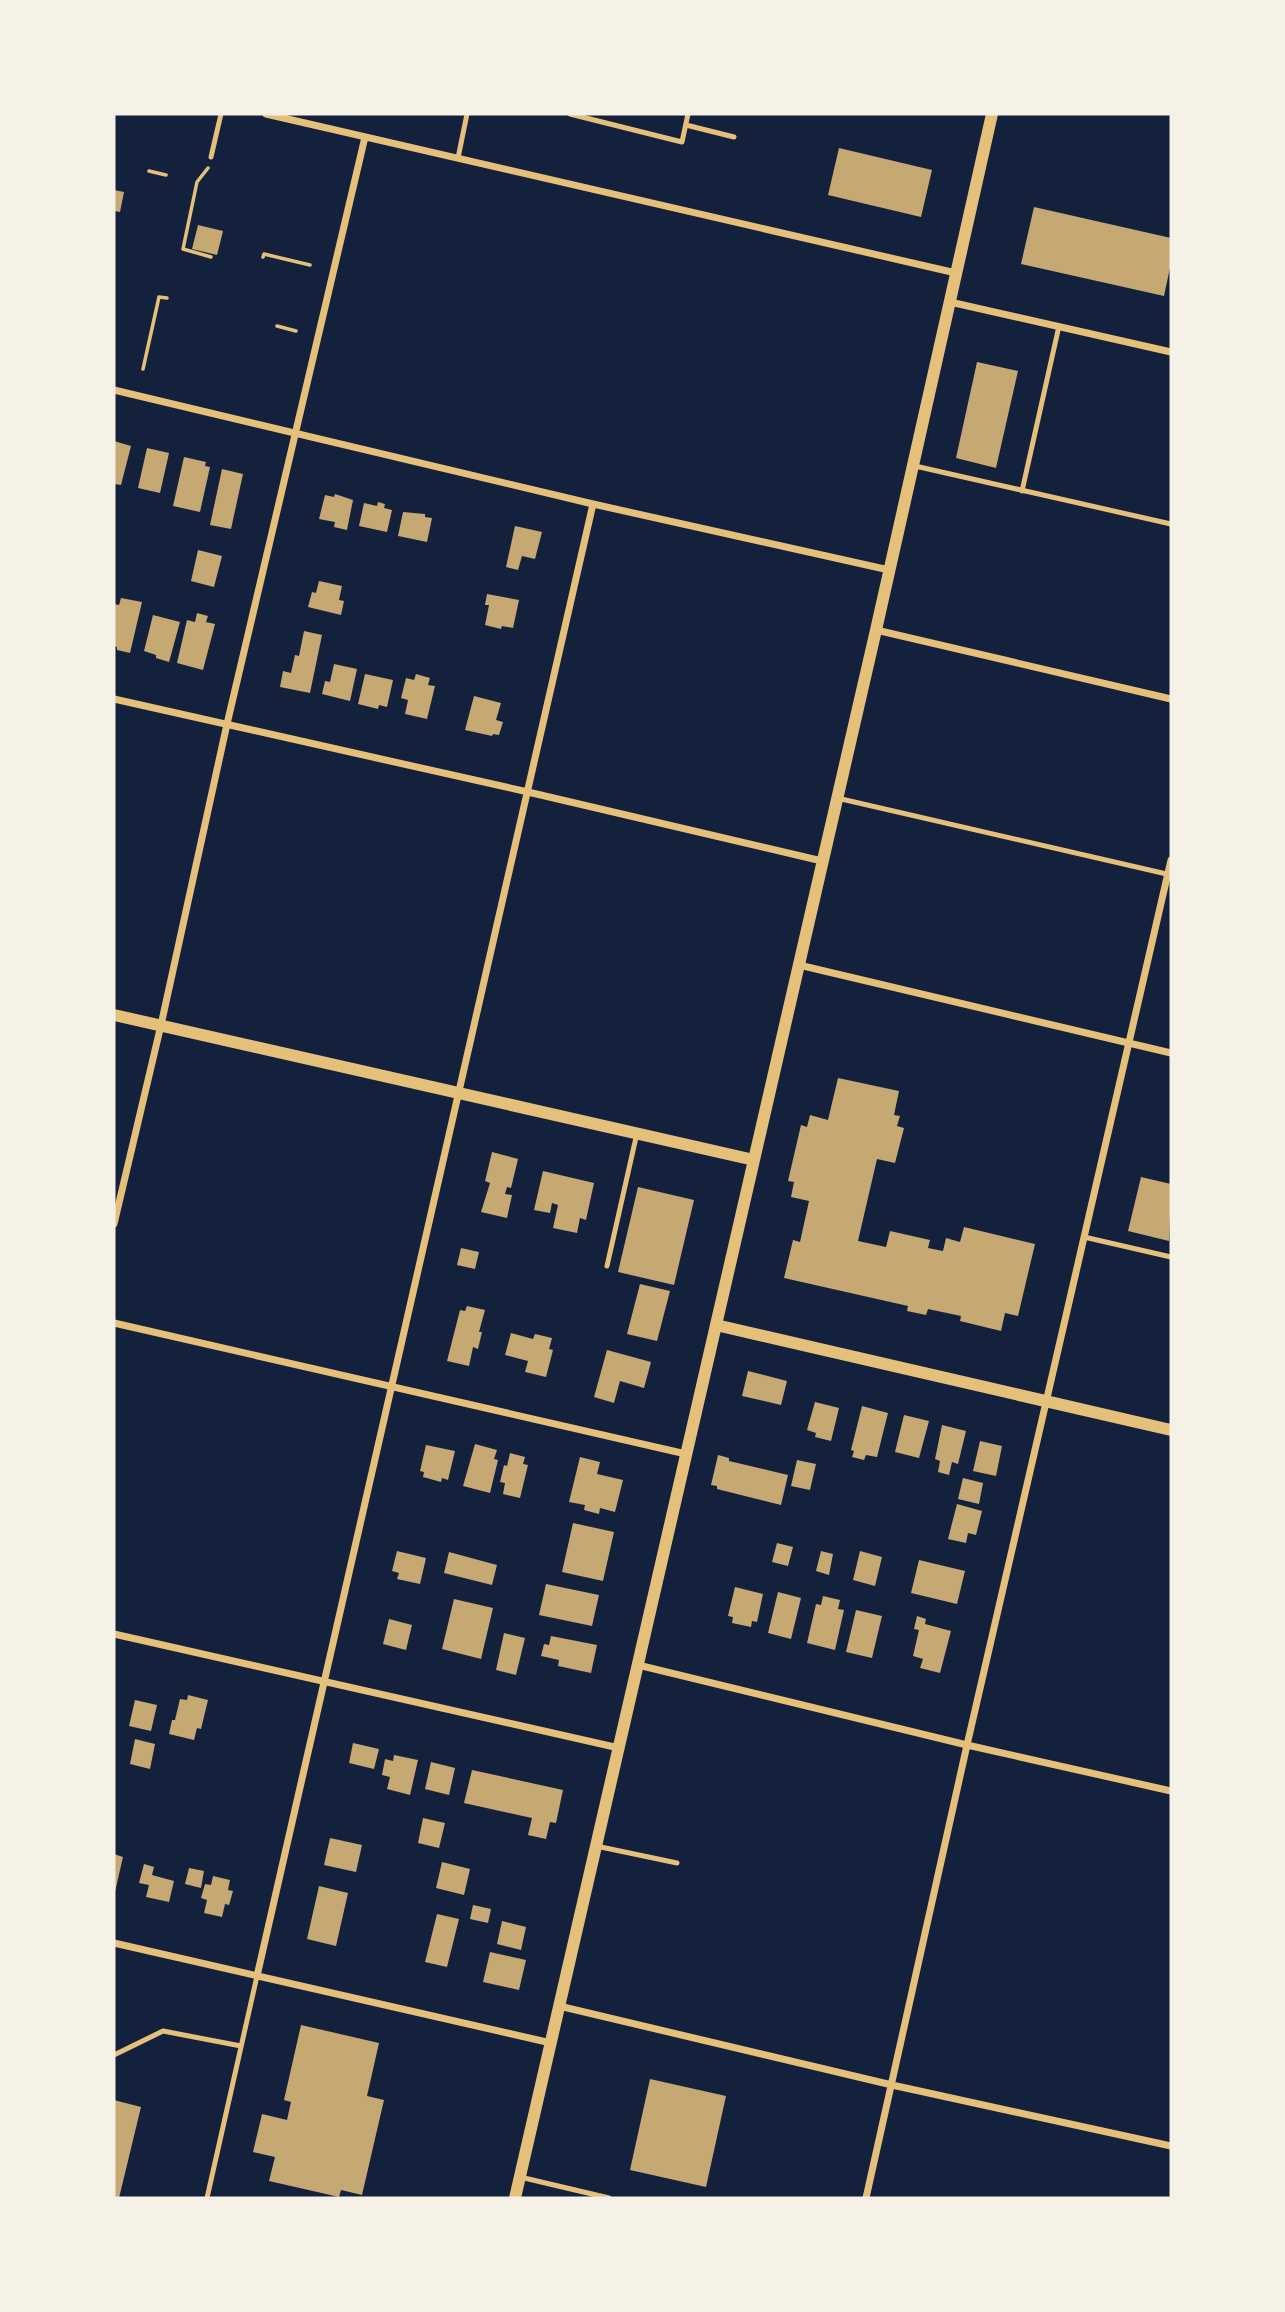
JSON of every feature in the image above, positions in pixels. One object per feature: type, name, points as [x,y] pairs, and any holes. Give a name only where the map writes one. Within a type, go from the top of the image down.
[{"type":"street","points":[[265,114],[956,273]]},
{"type":"street","points":[[515,2198],[992,114]]},
{"type":"street","points":[[114,1224],[227,724],[365,137]]},
{"type":"street","points":[[950,302],[1171,352]]},
{"type":"street","points":[[114,390],[593,504],[889,570]]},
{"type":"street","points":[[257,1976],[593,504]]},
{"type":"street","points":[[876,630],[1171,699]]},
{"type":"street","points":[[114,699],[822,861]]},
{"type":"street","points":[[866,2198],[1046,1400],[1170,875],[1171,860]]},
{"type":"street","points":[[799,965],[1171,1053]]},
{"type":"street","points":[[114,1014],[754,1160]]},
{"type":"street","points":[[114,1323],[686,1454]]},
{"type":"street","points":[[716,1325],[1171,1430]]},
{"type":"street","points":[[114,1634],[619,1748]]},
{"type":"street","points":[[638,1665],[967,1745],[1171,1791]]},
{"type":"street","points":[[114,1943],[551,2043]]},
{"type":"street","points":[[559,2006],[892,2085],[1171,2146]]},
{"type":"lane","points":[[211,157],[221,114]]},
{"type":"lane","points":[[457,158],[467,114]]},
{"type":"lane","points":[[570,114],[682,142],[688,114]]},
{"type":"lane","points":[[686,125],[734,137]]},
{"type":"lane","points":[[1022,491],[1059,326]]},
{"type":"lane","points":[[913,466],[1171,524]]},
{"type":"lane","points":[[837,798],[1170,875]]},
{"type":"lane","points":[[607,1266],[637,1133]]},
{"type":"lane","points":[[1084,1237],[1171,1257]]},
{"type":"lane","points":[[596,1846],[677,1863]]},
{"type":"lane","points":[[206,2198],[257,1976]]},
{"type":"lane","points":[[114,2055],[163,2031],[241,2046]]},
{"type":"lane","points":[[520,2177],[609,2198]]},
{"type":"path","points":[[211,157],[208,171],[197,182],[183,249],[211,257]]},
{"type":"path","points":[[149,171],[166,175]]},
{"type":"path","points":[[263,257],[264,254],[310,265]]},
{"type":"path","points":[[143,369],[159,296],[167,298]]},
{"type":"path","points":[[277,326],[296,331]]},
{"type":"building","points":[[839,148],[932,170],[921,217],[828,195]]},
{"type":"building","points":[[114,190],[124,192],[120,212],[114,211]]},
{"type":"building","points":[[1034,207],[1171,238],[1171,263],[1164,296],[1021,264]]},
{"type":"building","points":[[198,225],[223,231],[217,255],[192,249]]},
{"type":"building","points":[[977,362],[1018,371],[996,468],[956,458]]},
{"type":"building","points":[[114,441],[131,446],[121,485],[114,484]]},
{"type":"building","points":[[147,448],[169,453],[160,493],[138,488]]},
{"type":"building","points":[[184,457],[206,462],[205,466],[210,467],[200,512],[173,506]]},
{"type":"building","points":[[222,469],[243,474],[231,529],[210,525]]},
{"type":"building","points":[[335,494],[353,500],[347,530],[334,527],[335,522],[319,519],[325,495],[334,497]]},
{"type":"building","points":[[378,502],[385,504],[384,508],[392,510],[387,532],[359,526],[364,503],[377,506]]},
{"type":"building","points":[[403,512],[425,514],[425,517],[432,518],[427,542],[398,536]]},
{"type":"building","points":[[515,526],[542,532],[535,559],[522,556],[518,570],[506,567]]},
{"type":"building","points":[[198,550],[222,556],[214,587],[191,581]]},
{"type":"building","points":[[319,581],[342,586],[339,600],[344,601],[341,615],[308,607],[312,592],[316,593]]},
{"type":"building","points":[[487,594],[519,600],[513,628],[502,626],[501,629],[485,625],[489,605],[485,605]]},
{"type":"building","points":[[121,598],[142,602],[130,653],[117,650],[114,646],[114,604],[119,605]]},
{"type":"building","points":[[197,613],[208,616],[206,622],[215,624],[203,670],[177,663],[187,620],[195,622]]},
{"type":"building","points":[[153,615],[180,622],[169,662],[144,651]]},
{"type":"building","points":[[304,631],[322,635],[310,693],[280,687],[283,671],[291,673],[295,655],[299,656]]},
{"type":"building","points":[[334,664],[357,669],[350,701],[322,694],[325,681],[330,682]]},
{"type":"building","points":[[365,674],[393,680],[387,707],[379,705],[378,709],[358,704]]},
{"type":"building","points":[[416,674],[430,678],[428,685],[435,686],[427,719],[405,714],[408,700],[401,698],[406,678],[414,680]]},
{"type":"building","points":[[474,696],[501,703],[496,720],[503,722],[499,735],[465,730]]},
{"type":"building","points":[[838,1078],[899,1091],[894,1115],[900,1116],[897,1126],[904,1128],[895,1163],[877,1159],[858,1241],[886,1247],[890,1231],[930,1240],[928,1248],[943,1251],[946,1238],[960,1242],[964,1227],[1035,1244],[1018,1316],[1005,1313],[1001,1331],[960,1321],[961,1316],[928,1309],[926,1315],[907,1311],[908,1306],[784,1278],[793,1240],[800,1242],[809,1201],[791,1197],[794,1182],[788,1181],[801,1125],[807,1127],[810,1115],[828,1120]]},
{"type":"building","points":[[492,1152],[518,1159],[511,1188],[507,1187],[505,1194],[512,1195],[507,1218],[481,1212],[490,1183],[485,1181]]},
{"type":"building","points":[[543,1171],[594,1183],[586,1220],[580,1218],[577,1233],[553,1228],[558,1205],[552,1203],[550,1213],[534,1210]]},
{"type":"building","points":[[1141,1177],[1171,1184],[1169,1241],[1128,1231]]},
{"type":"building","points":[[638,1187],[694,1200],[674,1285],[618,1272]]},
{"type":"building","points":[[461,1248],[479,1252],[475,1269],[457,1265]]},
{"type":"building","points":[[640,1284],[670,1291],[657,1341],[627,1334]]},
{"type":"building","points":[[467,1306],[485,1310],[478,1349],[473,1347],[469,1366],[447,1361],[460,1310],[465,1311]]},
{"type":"building","points":[[511,1333],[533,1339],[535,1334],[552,1338],[549,1349],[553,1350],[546,1377],[525,1372],[528,1361],[505,1355]]},
{"type":"building","points":[[607,1350],[651,1362],[644,1388],[620,1381],[614,1403],[594,1397]]},
{"type":"building","points":[[748,1371],[787,1381],[781,1405],[742,1396]]},
{"type":"building","points":[[815,1402],[839,1408],[831,1441],[815,1437],[816,1433],[807,1430]]},
{"type":"building","points":[[862,1406],[888,1413],[877,1457],[866,1455],[864,1460],[852,1457],[854,1451],[851,1450]]},
{"type":"building","points":[[904,1415],[929,1421],[919,1458],[895,1452]]},
{"type":"building","points":[[942,1425],[966,1431],[958,1464],[952,1462],[949,1475],[938,1472],[940,1461],[935,1459]]},
{"type":"building","points":[[980,1441],[1002,1446],[996,1476],[973,1471]]},
{"type":"building","points":[[475,1444],[497,1450],[494,1459],[498,1460],[490,1493],[463,1486]]},
{"type":"building","points":[[426,1445],[455,1451],[448,1480],[442,1478],[441,1482],[423,1477],[424,1472],[420,1471]]},
{"type":"building","points":[[510,1453],[525,1457],[523,1464],[528,1465],[520,1498],[503,1494],[505,1483],[500,1482]]},
{"type":"building","points":[[718,1455],[729,1458],[729,1461],[788,1475],[781,1505],[717,1489],[717,1486],[711,1485]]},
{"type":"building","points":[[580,1457],[600,1462],[597,1474],[623,1480],[615,1512],[600,1508],[599,1514],[584,1510],[585,1505],[569,1502]]},
{"type":"building","points":[[797,1460],[816,1464],[810,1490],[791,1486]]},
{"type":"building","points":[[963,1478],[983,1483],[979,1504],[958,1499]]},
{"type":"building","points":[[957,1504],[982,1511],[976,1535],[968,1533],[966,1543],[948,1539]]},
{"type":"building","points":[[573,1523],[614,1532],[603,1581],[562,1572]]},
{"type":"building","points":[[777,1543],[793,1547],[788,1566],[772,1562]]},
{"type":"building","points":[[397,1551],[426,1558],[420,1584],[397,1579],[399,1573],[392,1571]]},
{"type":"building","points":[[821,1551],[833,1554],[829,1575],[816,1571]]},
{"type":"building","points":[[860,1551],[882,1557],[875,1586],[853,1580]]},
{"type":"building","points":[[449,1552],[497,1565],[492,1585],[444,1573]]},
{"type":"building","points":[[919,1560],[965,1571],[957,1604],[911,1593]]},
{"type":"building","points":[[546,1584],[599,1595],[592,1626],[539,1615]]},
{"type":"building","points":[[735,1587],[763,1594],[757,1622],[752,1621],[751,1627],[732,1623],[733,1617],[728,1616]]},
{"type":"building","points":[[778,1592],[801,1598],[791,1639],[768,1633]]},
{"type":"building","points":[[823,1596],[840,1600],[838,1609],[844,1610],[835,1650],[807,1643],[816,1604],[821,1605]]},
{"type":"building","points":[[454,1599],[493,1608],[481,1659],[442,1649]]},
{"type":"building","points":[[856,1610],[882,1616],[872,1658],[846,1652]]},
{"type":"building","points":[[917,1616],[926,1619],[925,1624],[951,1631],[940,1673],[920,1668],[923,1659],[913,1656],[919,1630],[914,1629]]},
{"type":"building","points":[[389,1619],[412,1625],[406,1650],[383,1644]]},
{"type":"building","points":[[504,1633],[525,1638],[516,1675],[496,1670]]},
{"type":"building","points":[[551,1636],[597,1645],[591,1673],[558,1666],[559,1660],[541,1656],[544,1644],[549,1645]]},
{"type":"building","points":[[188,1695],[208,1700],[201,1729],[197,1728],[194,1740],[169,1734],[180,1699],[187,1700]]},
{"type":"building","points":[[135,1700],[157,1705],[151,1731],[129,1726]]},
{"type":"building","points":[[135,1739],[155,1744],[150,1769],[130,1764]]},
{"type":"building","points":[[353,1743],[379,1749],[374,1769],[349,1763]]},
{"type":"building","points":[[394,1755],[418,1760],[410,1795],[387,1789],[390,1777],[382,1775],[385,1759],[393,1761]]},
{"type":"building","points":[[431,1762],[455,1768],[449,1795],[425,1789]]},
{"type":"building","points":[[472,1770],[563,1790],[556,1823],[550,1822],[546,1839],[528,1835],[532,1818],[464,1803]]},
{"type":"building","points":[[423,1818],[445,1823],[439,1848],[418,1843]]},
{"type":"building","points":[[330,1838],[362,1845],[356,1872],[324,1865]]},
{"type":"building","points":[[114,1854],[123,1857],[115,1892],[114,1892]]},
{"type":"building","points":[[442,1862],[470,1869],[464,1895],[436,1888]]},
{"type":"building","points":[[144,1864],[154,1867],[152,1875],[174,1881],[169,1902],[146,1897],[149,1885],[139,1883]]},
{"type":"building","points":[[189,1868],[204,1871],[201,1888],[185,1884]]},
{"type":"building","points":[[213,1876],[230,1880],[228,1890],[233,1891],[229,1905],[225,1904],[222,1917],[204,1913],[207,1900],[201,1898],[205,1884],[211,1885]]},
{"type":"building","points":[[319,1886],[348,1893],[336,1946],[307,1939]]},
{"type":"building","points":[[473,1905],[491,1909],[488,1923],[470,1919]]},
{"type":"building","points":[[437,1914],[459,1919],[447,1967],[425,1962]]},
{"type":"building","points":[[502,1921],[526,1927],[521,1950],[497,1944]]},
{"type":"building","points":[[490,1952],[526,1960],[519,1990],[483,1982]]},
{"type":"building","points":[[301,2025],[379,2043],[367,2096],[384,2100],[362,2195],[341,2190],[339,2197],[269,2181],[275,2157],[253,2152],[262,2114],[287,2120],[291,2102],[284,2100]]},
{"type":"building","points":[[650,2079],[726,2096],[706,2187],[630,2170]]},
{"type":"building","points":[[114,2100],[141,2107],[119,2198],[114,2198]]}]
